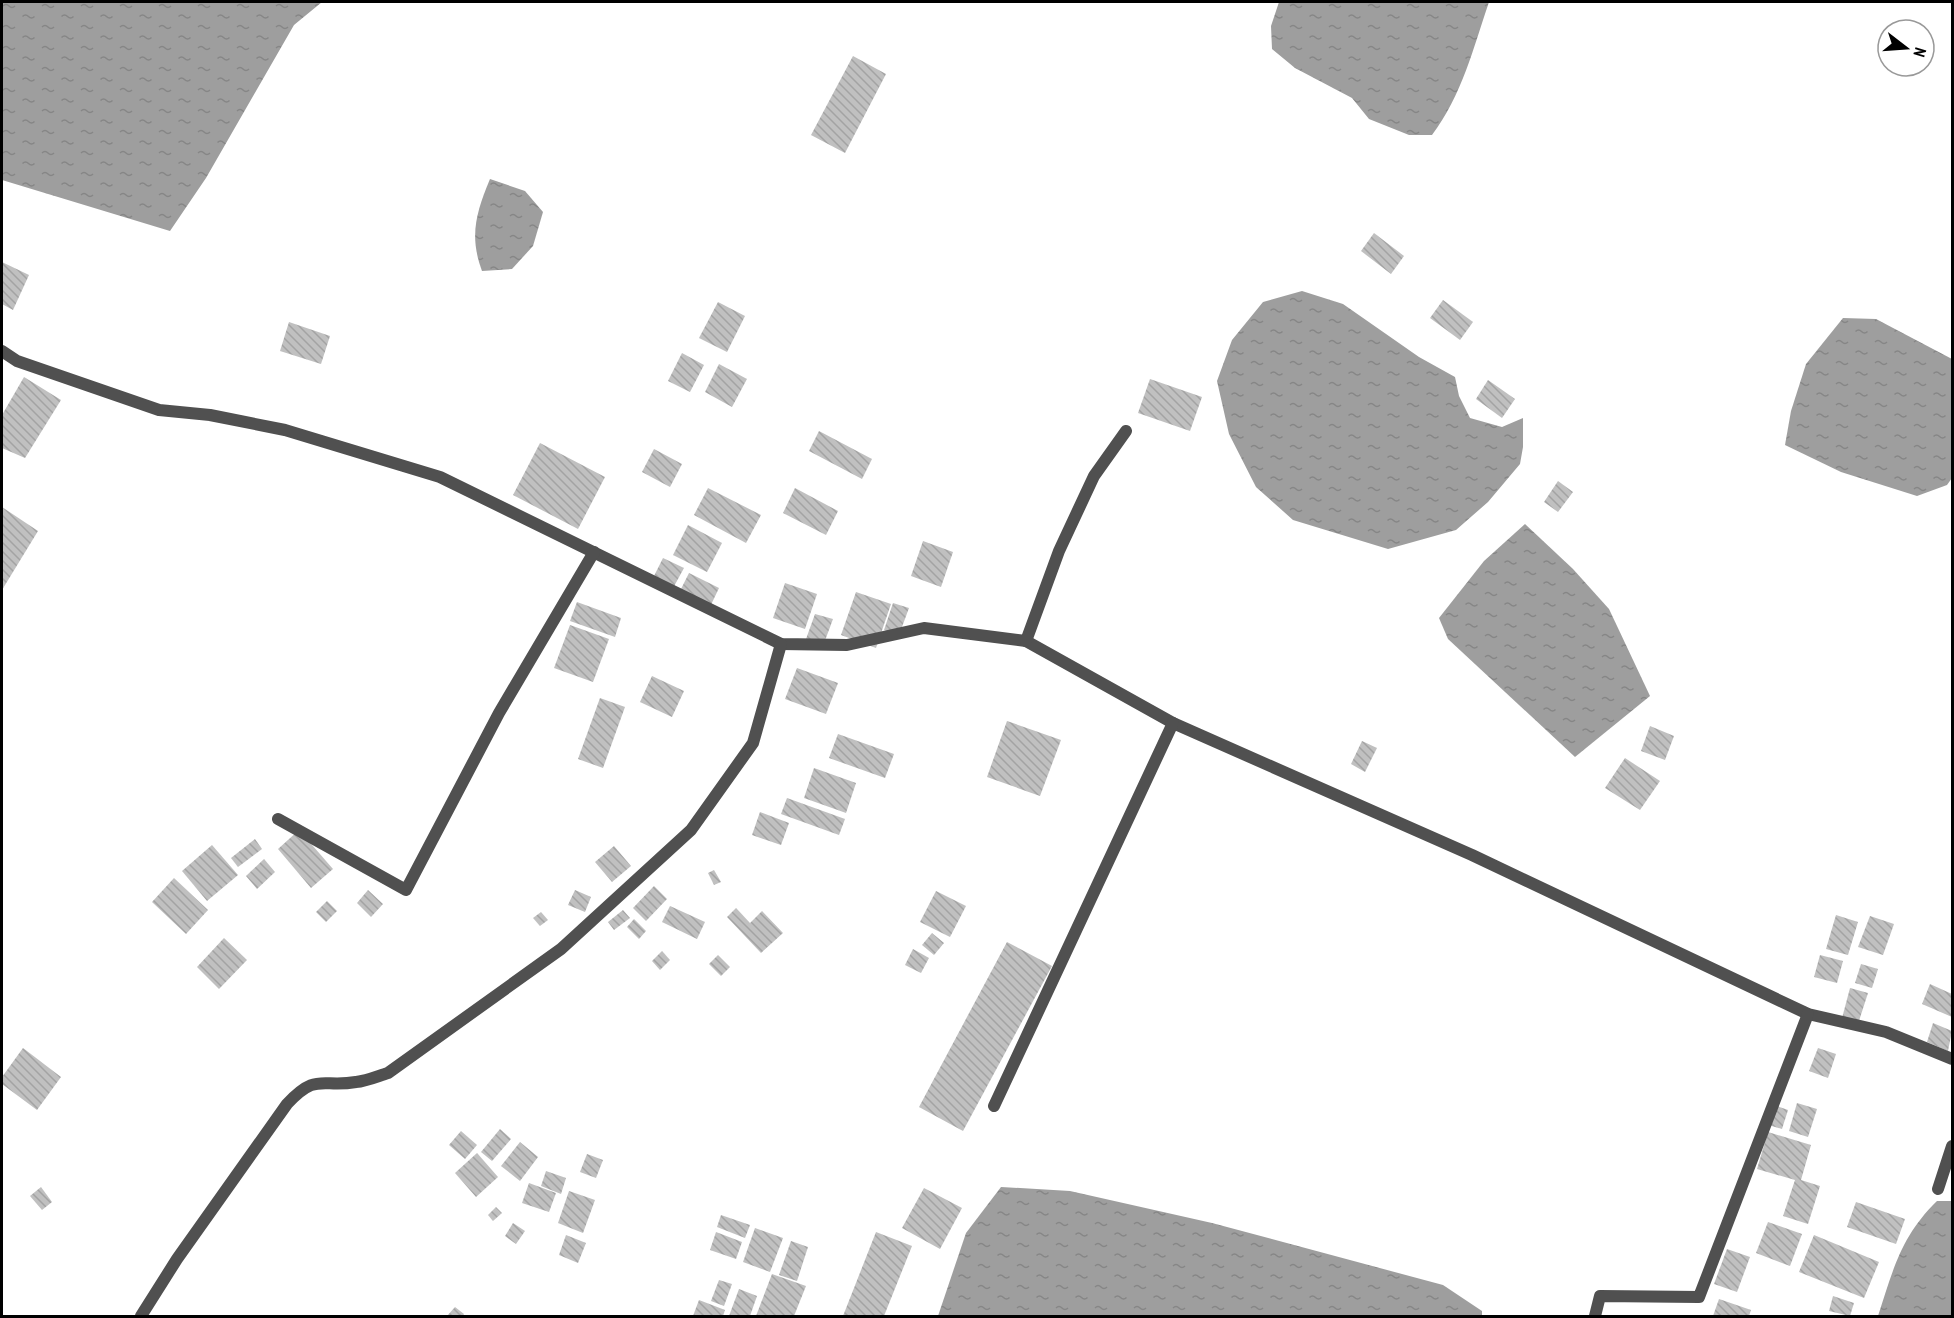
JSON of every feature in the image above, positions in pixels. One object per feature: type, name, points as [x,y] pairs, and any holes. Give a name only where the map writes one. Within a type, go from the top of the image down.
[{"type":"street","points":[[2,351],[16,361],[159,410],[210,415],[285,430],[440,477],[781,644],[848,645],[924,628],[1026,641],[1173,723],[1472,855],[1808,1014],[1886,1032],[1953,1059]]},
{"type":"street","points":[[1026,641],[1059,551],[1094,476],[1126,431]]},
{"type":"street","points":[[278,819],[406,890],[499,713],[594,552]]},
{"type":"street","points":[[141,1317],[177,1259],[287,1104],[300,1091],[314,1082],[355,1082],[388,1073],[561,949],[691,830],[753,742],[781,644]]},
{"type":"street","points":[[994,1106],[1173,723]]},
{"type":"street","points":[[1595,1317],[1600,1296],[1699,1297],[1808,1014]]},
{"type":"street","points":[[1938,1189],[1953,1146]]},
{"type":"water","points":[[2,2],[322,2],[294,25],[206,178],[170,231],[2,180]]},
{"type":"water","points":[[1279,2],[1489,2],[1466,71],[1442,120],[1432,135],[1409,135],[1369,119],[1352,98],[1295,68],[1272,49],[1271,26]]},
{"type":"water","points":[[490,179],[525,191],[543,212],[533,246],[512,269],[482,271],[478,258],[476,225]]},
{"type":"water","points":[[1302,291],[1343,304],[1419,357],[1455,377],[1459,396],[1470,418],[1502,427],[1523,418],[1523,447],[1520,464],[1488,502],[1456,530],[1388,549],[1293,520],[1256,487],[1229,434],[1217,381],[1232,340],[1263,302]]},
{"type":"water","points":[[1843,318],[1876,319],[1952,359],[1952,478],[1947,485],[1917,496],[1841,472],[1785,445],[1791,411],[1806,364]]},
{"type":"water","points":[[1525,524],[1573,569],[1609,609],[1650,696],[1575,757],[1448,639],[1439,618],[1484,561]]},
{"type":"water","points":[[1001,1187],[1070,1191],[1212,1223],[1443,1285],[1482,1311],[1482,1316],[938,1316],[966,1233]]},
{"type":"water","points":[[1937,1201],[1952,1201],[1952,1316],[1878,1316],[1906,1241]]},
{"type":"building","points":[[853,56],[886,74],[845,153],[811,135]]},
{"type":"building","points":[[1374,233],[1404,256],[1391,274],[1361,251]]},
{"type":"building","points":[[2,262],[29,275],[13,310],[2,304]]},
{"type":"building","points":[[1443,300],[1473,322],[1460,340],[1430,318]]},
{"type":"building","points":[[718,302],[745,316],[727,352],[699,338]]},
{"type":"building","points":[[289,322],[330,336],[321,364],[280,351]]},
{"type":"building","points":[[682,353],[704,365],[690,392],[668,381]]},
{"type":"building","points":[[719,364],[747,379],[732,407],[705,392]]},
{"type":"building","points":[[24,377],[61,400],[25,458],[2,448],[2,415]]},
{"type":"building","points":[[1150,379],[1202,397],[1190,431],[1138,413]]},
{"type":"building","points":[[1488,380],[1515,399],[1502,418],[1476,399]]},
{"type":"building","points":[[819,431],[872,459],[862,479],[809,451]]},
{"type":"building","points":[[540,443],[605,477],[578,529],[513,495]]},
{"type":"building","points":[[654,449],[682,464],[670,487],[642,472]]},
{"type":"building","points":[[1558,481],[1573,492],[1558,512],[1544,502]]},
{"type":"building","points":[[708,488],[761,515],[746,543],[694,515]]},
{"type":"building","points":[[795,488],[838,511],[826,535],[783,513]]},
{"type":"building","points":[[2,507],[38,531],[2,590]]},
{"type":"building","points":[[688,525],[722,543],[707,572],[673,555]]},
{"type":"building","points":[[923,541],[953,552],[941,587],[911,576]]},
{"type":"building","points":[[663,558],[684,568],[672,590],[652,580]]},
{"type":"building","points":[[689,573],[719,588],[709,609],[679,593]]},
{"type":"building","points":[[785,583],[817,594],[805,629],[773,618]]},
{"type":"building","points":[[856,592],[891,604],[876,648],[841,635]]},
{"type":"building","points":[[577,602],[621,618],[615,637],[570,621]]},
{"type":"building","points":[[893,603],[909,608],[899,635],[884,630]]},
{"type":"building","points":[[815,614],[833,619],[823,646],[806,639]]},
{"type":"building","points":[[570,625],[609,639],[593,682],[554,668]]},
{"type":"building","points":[[797,668],[838,683],[826,714],[785,699]]},
{"type":"building","points":[[652,676],[684,691],[672,717],[640,702]]},
{"type":"building","points":[[600,698],[625,707],[603,768],[578,759]]},
{"type":"building","points":[[1007,721],[1061,740],[1040,796],[987,777]]},
{"type":"building","points":[[1650,726],[1674,736],[1665,760],[1641,751]]},
{"type":"building","points":[[838,734],[894,754],[885,778],[829,758]]},
{"type":"building","points":[[1362,741],[1377,748],[1365,772],[1351,764]]},
{"type":"building","points":[[1625,758],[1660,781],[1640,810],[1605,788]]},
{"type":"building","points":[[814,768],[856,783],[846,813],[804,798]]},
{"type":"building","points":[[787,798],[845,819],[839,835],[781,814]]},
{"type":"building","points":[[760,812],[789,823],[781,845],[752,835]]},
{"type":"building","points":[[299,830],[333,869],[311,888],[278,849]]},
{"type":"building","points":[[255,839],[262,849],[238,867],[231,858]]},
{"type":"building","points":[[212,845],[238,875],[207,901],[182,871]]},
{"type":"building","points":[[614,846],[631,866],[612,882],[595,862]]},
{"type":"building","points":[[264,859],[275,872],[257,889],[246,876]]},
{"type":"building","points":[[714,870],[721,882],[714,885],[708,873]]},
{"type":"building","points":[[174,878],[208,910],[186,934],[152,902]]},
{"type":"building","points":[[654,886],[667,899],[646,921],[633,908]]},
{"type":"building","points":[[368,890],[383,904],[371,917],[357,903]]},
{"type":"building","points":[[575,890],[591,897],[585,912],[568,905]]},
{"type":"building","points":[[936,891],[966,906],[950,937],[920,922]]},
{"type":"building","points":[[327,901],[337,911],[326,922],[316,912]]},
{"type":"building","points":[[670,906],[705,922],[697,939],[662,922]]},
{"type":"building","points":[[736,908],[750,923],[762,911],[783,933],[761,953],[727,917]]},
{"type":"building","points":[[623,910],[630,918],[614,930],[608,922]]},
{"type":"building","points":[[541,912],[548,920],[540,926],[533,918]]},
{"type":"building","points":[[1836,915],[1858,922],[1848,955],[1826,949]]},
{"type":"building","points":[[1870,916],[1894,924],[1883,955],[1858,947]]},
{"type":"building","points":[[634,919],[646,931],[639,939],[627,927]]},
{"type":"building","points":[[932,933],[944,943],[934,955],[922,945]]},
{"type":"building","points":[[224,938],[247,960],[219,989],[197,967]]},
{"type":"building","points":[[1007,942],[1052,966],[963,1131],[919,1107]]},
{"type":"building","points":[[913,949],[929,958],[921,973],[905,965]]},
{"type":"building","points":[[662,951],[670,960],[660,970],[652,961]]},
{"type":"building","points":[[718,955],[730,967],[721,976],[709,964]]},
{"type":"building","points":[[1820,955],[1843,961],[1837,983],[1814,977]]},
{"type":"building","points":[[1861,964],[1878,969],[1872,988],[1855,983]]},
{"type":"building","points":[[1930,984],[1952,994],[1952,1017],[1922,1004]]},
{"type":"building","points":[[1850,988],[1868,993],[1857,1027],[1841,1022]]},
{"type":"building","points":[[1933,1023],[1952,1031],[1948,1051],[1927,1042]]},
{"type":"building","points":[[23,1048],[61,1077],[37,1110],[2,1084],[2,1077]]},
{"type":"building","points":[[1818,1048],[1836,1054],[1828,1078],[1809,1071]]},
{"type":"building","points":[[1768,1103],[1788,1110],[1782,1129],[1762,1123]]},
{"type":"building","points":[[1797,1103],[1817,1109],[1808,1137],[1789,1131]]},
{"type":"building","points":[[500,1129],[511,1139],[492,1161],[481,1152]]},
{"type":"building","points":[[461,1131],[477,1145],[465,1159],[449,1145]]},
{"type":"building","points":[[1768,1132],[1811,1145],[1801,1180],[1820,1186],[1808,1224],[1783,1216],[1795,1180],[1757,1169]]},
{"type":"building","points":[[520,1142],[538,1157],[520,1181],[501,1166]]},
{"type":"building","points":[[477,1153],[498,1177],[476,1197],[455,1173]]},
{"type":"building","points":[[587,1154],[603,1160],[596,1178],[580,1172]]},
{"type":"building","points":[[546,1171],[566,1178],[561,1194],[541,1186]]},
{"type":"building","points":[[529,1183],[556,1193],[549,1212],[522,1203]]},
{"type":"building","points":[[41,1187],[52,1202],[42,1210],[30,1196]]},
{"type":"building","points":[[924,1188],[962,1208],[940,1249],[902,1228]]},
{"type":"building","points":[[569,1191],[595,1200],[583,1233],[558,1223]]},
{"type":"building","points":[[1856,1202],[1905,1219],[1896,1244],[1847,1227]]},
{"type":"building","points":[[496,1207],[502,1213],[493,1221],[488,1215]]},
{"type":"building","points":[[721,1215],[750,1225],[745,1238],[717,1227]]},
{"type":"building","points":[[1768,1222],[1802,1234],[1790,1266],[1756,1253]]},
{"type":"building","points":[[513,1223],[525,1231],[516,1244],[505,1236]]},
{"type":"building","points":[[755,1228],[783,1238],[770,1272],[743,1262]]},
{"type":"building","points":[[716,1232],[742,1242],[736,1259],[710,1250]]},
{"type":"building","points":[[876,1232],[912,1246],[884,1316],[843,1316]]},
{"type":"building","points":[[566,1235],[586,1243],[578,1263],[559,1255]]},
{"type":"building","points":[[1814,1235],[1879,1262],[1864,1298],[1799,1272]]},
{"type":"building","points":[[791,1241],[808,1247],[797,1281],[779,1275]]},
{"type":"building","points":[[1727,1249],[1750,1257],[1737,1292],[1714,1284]]},
{"type":"building","points":[[772,1274],[806,1286],[794,1316],[756,1316]]},
{"type":"building","points":[[719,1280],[732,1284],[724,1306],[711,1301]]},
{"type":"building","points":[[739,1289],[757,1296],[750,1316],[729,1316]]},
{"type":"building","points":[[1833,1296],[1854,1303],[1850,1316],[1829,1311]]},
{"type":"building","points":[[1719,1299],[1751,1310],[1749,1316],[1713,1316]]},
{"type":"building","points":[[699,1300],[725,1310],[723,1316],[693,1316]]},
{"type":"building","points":[[455,1307],[464,1314],[463,1316],[447,1316]]}]
